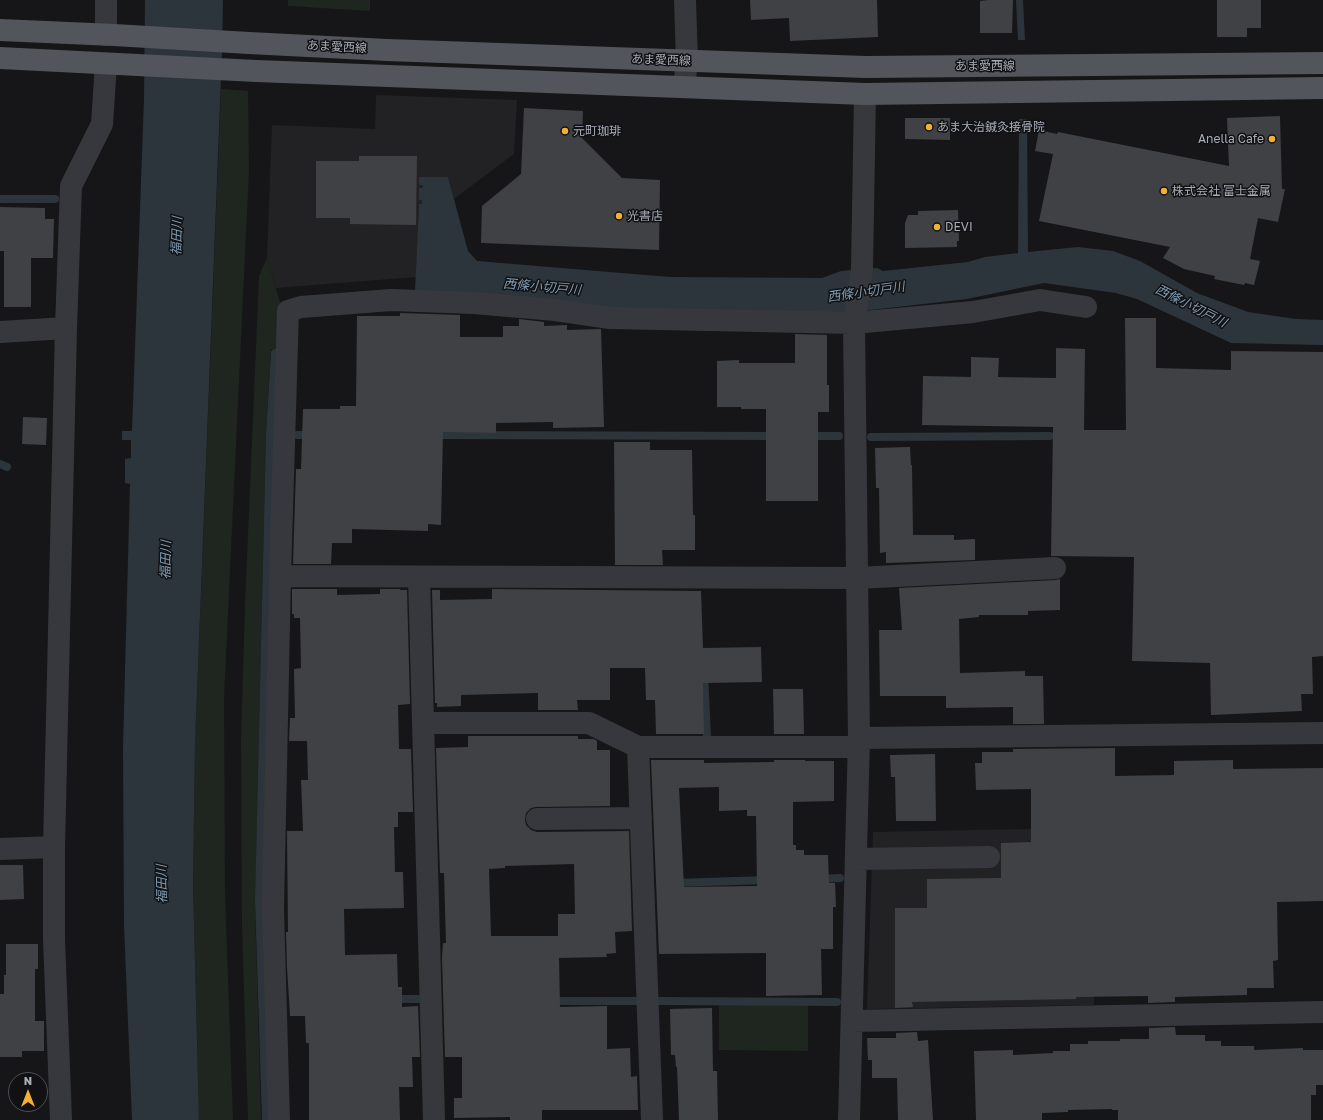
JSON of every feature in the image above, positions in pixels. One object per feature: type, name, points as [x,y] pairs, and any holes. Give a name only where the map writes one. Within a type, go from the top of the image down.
[{"type":"main road","name":"あま愛西線","points":[[0,30],[248,43],[865,67],[1323,63]]},
{"type":"main road","points":[[0,58],[248,70],[865,94],[1323,88]]},
{"type":"street","points":[[106,0],[110,35]]},
{"type":"street","points":[[684,87],[687,61],[685,0]]},
{"type":"street","points":[[61,1120],[54,939],[54,847],[66,328],[71,186],[102,124],[110,64]]},
{"type":"street","points":[[849,1120],[859,742],[854,319],[862,269],[865,94]]},
{"type":"street","points":[[279,1120],[273,910],[280,576],[288,311],[301,307],[391,300],[482,303],[556,310],[610,318],[854,319],[973,312],[1040,300],[1086,308]]},
{"type":"street","points":[[0,332],[66,328]]},
{"type":"street","points":[[280,576],[857,578],[1055,568]]},
{"type":"street","points":[[419,577],[434,1120]]},
{"type":"street","points":[[423,723],[589,723],[638,747],[1323,733]]},
{"type":"street","points":[[638,747],[652,1120]]},
{"type":"street","points":[[537,819],[641,818]]},
{"type":"street","points":[[0,849],[54,847]]},
{"type":"street","points":[[856,859],[989,857]]},
{"type":"street","points":[[852,1021],[1323,1012]]},
{"type":"shaded area","points":[[288,0],[370,0],[370,11],[288,6]]},
{"type":"shaded area","points":[[221,89],[248,91],[249,170],[224,698],[225,894],[233,1120],[199,1120],[193,885],[195,743]]},
{"type":"shaded area","points":[[376,95],[517,100],[514,154],[454,199],[448,177],[423,185],[423,188],[419,188],[422,204],[419,204],[416,277],[276,288],[267,258],[272,125],[375,129]]},
{"type":"shaded area","points":[[267,258],[280,302],[278,349],[271,349],[266,436],[255,908],[261,1120],[248,1120],[242,926],[241,741],[245,605],[259,276]]},
{"type":"shaded area","points":[[1133,827],[1093,908],[1094,1005],[867,1009],[873,832]]},
{"type":"shaded area","points":[[719,1003],[808,1004],[808,1051],[719,1050]]},
{"type":"water","name":"福田川","points":[[145,0],[223,0],[195,743],[193,885],[199,1120],[132,1120],[124,925],[123,747],[130,484],[125,483],[125,459],[131,458],[131,440],[122,440],[122,431],[132,431],[144,99]]},
{"type":"water","points":[[1016,0],[1023,0],[1025,40],[1018,40]]},
{"type":"water","name":"西條小切戸川","points":[[1019,119],[1027,119],[1028,252],[1078,247],[1113,251],[1140,261],[1197,293],[1248,312],[1296,319],[1323,320],[1323,345],[1231,343],[1137,299],[1116,293],[1044,283],[967,299],[836,314],[611,310],[415,292],[419,204],[422,204],[422,200],[419,200],[419,188],[423,188],[423,185],[419,185],[419,177],[448,177],[468,251],[477,261],[670,277],[822,278],[841,271],[877,268],[883,271],[968,262],[985,257],[1018,253]]},
{"type":"building","points":[[750,0],[877,0],[878,37],[790,41],[789,18],[751,20]]},
{"type":"building","points":[[1013,0],[1012,33],[980,33],[980,1]]},
{"type":"building","points":[[1217,0],[1261,0],[1261,28],[1247,28],[1247,37],[1217,37]]},
{"type":"building","points":[[524,108],[583,111],[582,138],[622,178],[660,180],[659,250],[481,243],[482,206],[521,174]]},
{"type":"building","points":[[1280,116],[1282,189],[1285,189],[1278,222],[1258,218],[1250,259],[1260,261],[1254,285],[1245,283],[1244,285],[1214,279],[1215,276],[1184,269],[1163,258],[1170,247],[1039,221],[1053,154],[1035,151],[1039,130],[1057,134],[1058,132],[1229,166],[1227,118]]},
{"type":"building","points":[[905,118],[950,118],[950,140],[905,139]]},
{"type":"building","points":[[359,156],[417,156],[416,225],[350,224],[350,218],[316,218],[316,161],[359,161]]},
{"type":"building","points":[[0,207],[45,208],[45,219],[54,219],[53,258],[31,258],[31,307],[4,307],[4,251],[0,251]]},
{"type":"building","points":[[958,210],[959,241],[957,241],[957,247],[905,248],[905,223],[908,215],[918,215],[918,211]]},
{"type":"building","points":[[400,313],[460,315],[460,337],[503,337],[503,326],[519,326],[519,319],[544,322],[544,326],[567,325],[567,330],[601,329],[604,427],[553,428],[553,422],[496,423],[496,433],[443,432],[441,525],[428,524],[428,531],[352,529],[352,543],[332,543],[331,564],[293,564],[296,469],[301,469],[303,409],[340,409],[340,406],[356,406],[357,316],[400,316]]},
{"type":"building","points":[[1125,318],[1156,318],[1156,368],[1231,370],[1231,351],[1323,352],[1323,656],[1312,657],[1313,694],[1301,694],[1302,711],[1211,715],[1210,663],[1132,661],[1134,557],[1051,556],[1053,427],[922,425],[923,376],[971,377],[971,357],[999,358],[998,377],[1056,378],[1056,348],[1085,349],[1084,430],[1126,430]]},
{"type":"building","points":[[795,334],[827,335],[827,385],[829,385],[829,412],[818,412],[818,501],[766,501],[766,409],[717,407],[717,361],[739,360],[739,363],[795,363]]},
{"type":"building","points":[[23,417],[47,418],[46,445],[22,444]]},
{"type":"building","points":[[614,442],[650,442],[650,450],[692,450],[695,550],[662,550],[663,565],[615,565]]},
{"type":"building","points":[[910,447],[912,465],[913,535],[954,535],[954,540],[975,539],[975,560],[886,563],[886,552],[880,553],[879,488],[876,488],[875,448]]},
{"type":"building","points":[[1060,579],[1060,610],[1028,611],[1028,615],[979,615],[979,617],[959,619],[960,673],[1025,671],[1025,676],[1043,676],[1044,724],[1013,724],[1013,707],[946,708],[946,696],[880,696],[879,630],[902,630],[899,588]]},
{"type":"building","points":[[292,589],[337,589],[337,595],[380,594],[380,589],[407,590],[410,704],[398,705],[399,749],[411,749],[413,812],[398,812],[398,827],[394,827],[395,872],[403,872],[404,908],[344,909],[345,955],[397,954],[398,987],[402,987],[402,1007],[418,1006],[420,1057],[412,1057],[413,1087],[399,1087],[400,1120],[309,1120],[309,1043],[306,1043],[305,1016],[290,1016],[287,967],[287,831],[303,831],[301,780],[308,780],[307,741],[289,741],[290,718],[295,718],[294,669],[301,668],[300,618],[294,618],[294,614],[292,614]]},
{"type":"building","points":[[492,589],[701,591],[703,648],[761,647],[762,682],[703,683],[704,734],[656,734],[655,700],[646,700],[645,668],[610,668],[610,700],[577,700],[578,710],[538,710],[538,693],[461,695],[461,706],[437,707],[437,703],[435,703],[432,590],[440,590],[440,600],[492,599]]},
{"type":"building","points":[[773,689],[803,689],[804,734],[774,734]]},
{"type":"building","points":[[468,736],[578,736],[578,739],[594,739],[597,741],[597,750],[610,750],[610,806],[536,807],[531,808],[526,813],[525,820],[526,825],[531,830],[537,832],[629,831],[632,931],[615,932],[616,953],[606,954],[607,957],[559,958],[560,1007],[607,1006],[607,1049],[630,1048],[631,1077],[637,1076],[638,1110],[542,1110],[542,1120],[510,1120],[510,1117],[454,1118],[454,1098],[462,1098],[462,1057],[445,1057],[442,958],[443,943],[446,943],[444,873],[440,873],[436,748],[468,747]],"holes":[[[574,864],[575,914],[558,914],[558,936],[491,936],[489,869],[505,868],[505,866]]]},
{"type":"building","points":[[1115,748],[1115,776],[1174,775],[1174,761],[1233,760],[1233,769],[1323,768],[1323,901],[1277,902],[1278,960],[1273,961],[1274,988],[1247,988],[1247,995],[1175,997],[1175,1002],[1148,1003],[1148,996],[1076,997],[1076,999],[912,1002],[913,1007],[895,1008],[895,908],[927,908],[927,879],[1001,878],[1001,843],[1031,842],[1031,789],[976,790],[975,763],[982,763],[982,752],[1013,752],[1013,749]]},
{"type":"building","points":[[935,754],[936,821],[896,821],[895,777],[891,777],[890,755]]},
{"type":"building","points":[[651,760],[704,760],[704,763],[774,762],[774,760],[834,761],[834,801],[793,802],[793,845],[796,845],[796,850],[804,850],[804,855],[828,855],[829,883],[835,883],[836,907],[833,907],[833,949],[821,949],[822,995],[766,996],[766,953],[659,954]],"holes":[[[719,787],[719,811],[747,810],[747,816],[756,816],[757,886],[684,887],[679,788]]]},
{"type":"building","points":[[0,865],[23,865],[24,899],[0,900]]},
{"type":"building","points":[[6,944],[38,944],[38,969],[35,969],[35,1021],[44,1021],[44,1051],[22,1051],[22,1057],[0,1057],[0,994],[4,994],[4,975],[6,975]]},
{"type":"building","points":[[712,1008],[713,1071],[717,1071],[718,1120],[679,1120],[677,1067],[675,1055],[671,1055],[670,1009]]},
{"type":"building","points":[[1175,1027],[1176,1035],[1205,1035],[1205,1041],[1221,1041],[1221,1046],[1254,1046],[1254,1050],[1303,1048],[1303,1050],[1323,1050],[1323,1085],[1316,1085],[1316,1095],[1311,1095],[1311,1120],[1118,1120],[1118,1110],[1112,1109],[1068,1110],[1068,1112],[1042,1113],[1042,1120],[976,1120],[974,1051],[1013,1050],[1013,1055],[1070,1051],[1070,1044],[1088,1044],[1088,1041],[1149,1039],[1149,1028]]},
{"type":"building","points":[[917,1032],[918,1041],[928,1040],[933,1120],[898,1120],[897,1078],[872,1078],[872,1060],[868,1060],[867,1038],[896,1038],[896,1033]]},
{"type":"waterway","points":[[0,199],[55,199]]},
{"type":"waterway","points":[[266,1120],[259,900],[270,435],[275,353]]},
{"type":"waterway","points":[[297,435],[312,435]]},
{"type":"waterway","points":[[432,435],[776,436]]},
{"type":"waterway","points":[[808,436],[839,436]]},
{"type":"waterway","points":[[871,437],[1050,436]]},
{"type":"waterway","points":[[0,464],[7,467]]},
{"type":"waterway","points":[[704,673],[707,737]]},
{"type":"waterway","points":[[818,879],[840,878]]},
{"type":"waterway","points":[[674,883],[767,880]]},
{"type":"waterway","points":[[392,999],[421,999]]},
{"type":"waterway","points":[[550,1001],[639,1001]]},
{"type":"waterway","points":[[657,1001],[837,1002]]},
{"type":"place","name":"あま大治鍼灸接骨院","points":[[929,127]]},
{"type":"place","name":"元町珈琲","points":[[565,131]]},
{"type":"place","name":"Anella Cafe","points":[[1272,139]]},
{"type":"place","name":"株式会社 富士金属","points":[[1164,191]]},
{"type":"place","name":"光書店","points":[[619,216]]},
{"type":"place","name":"DEVI","points":[[937,227]]}]
